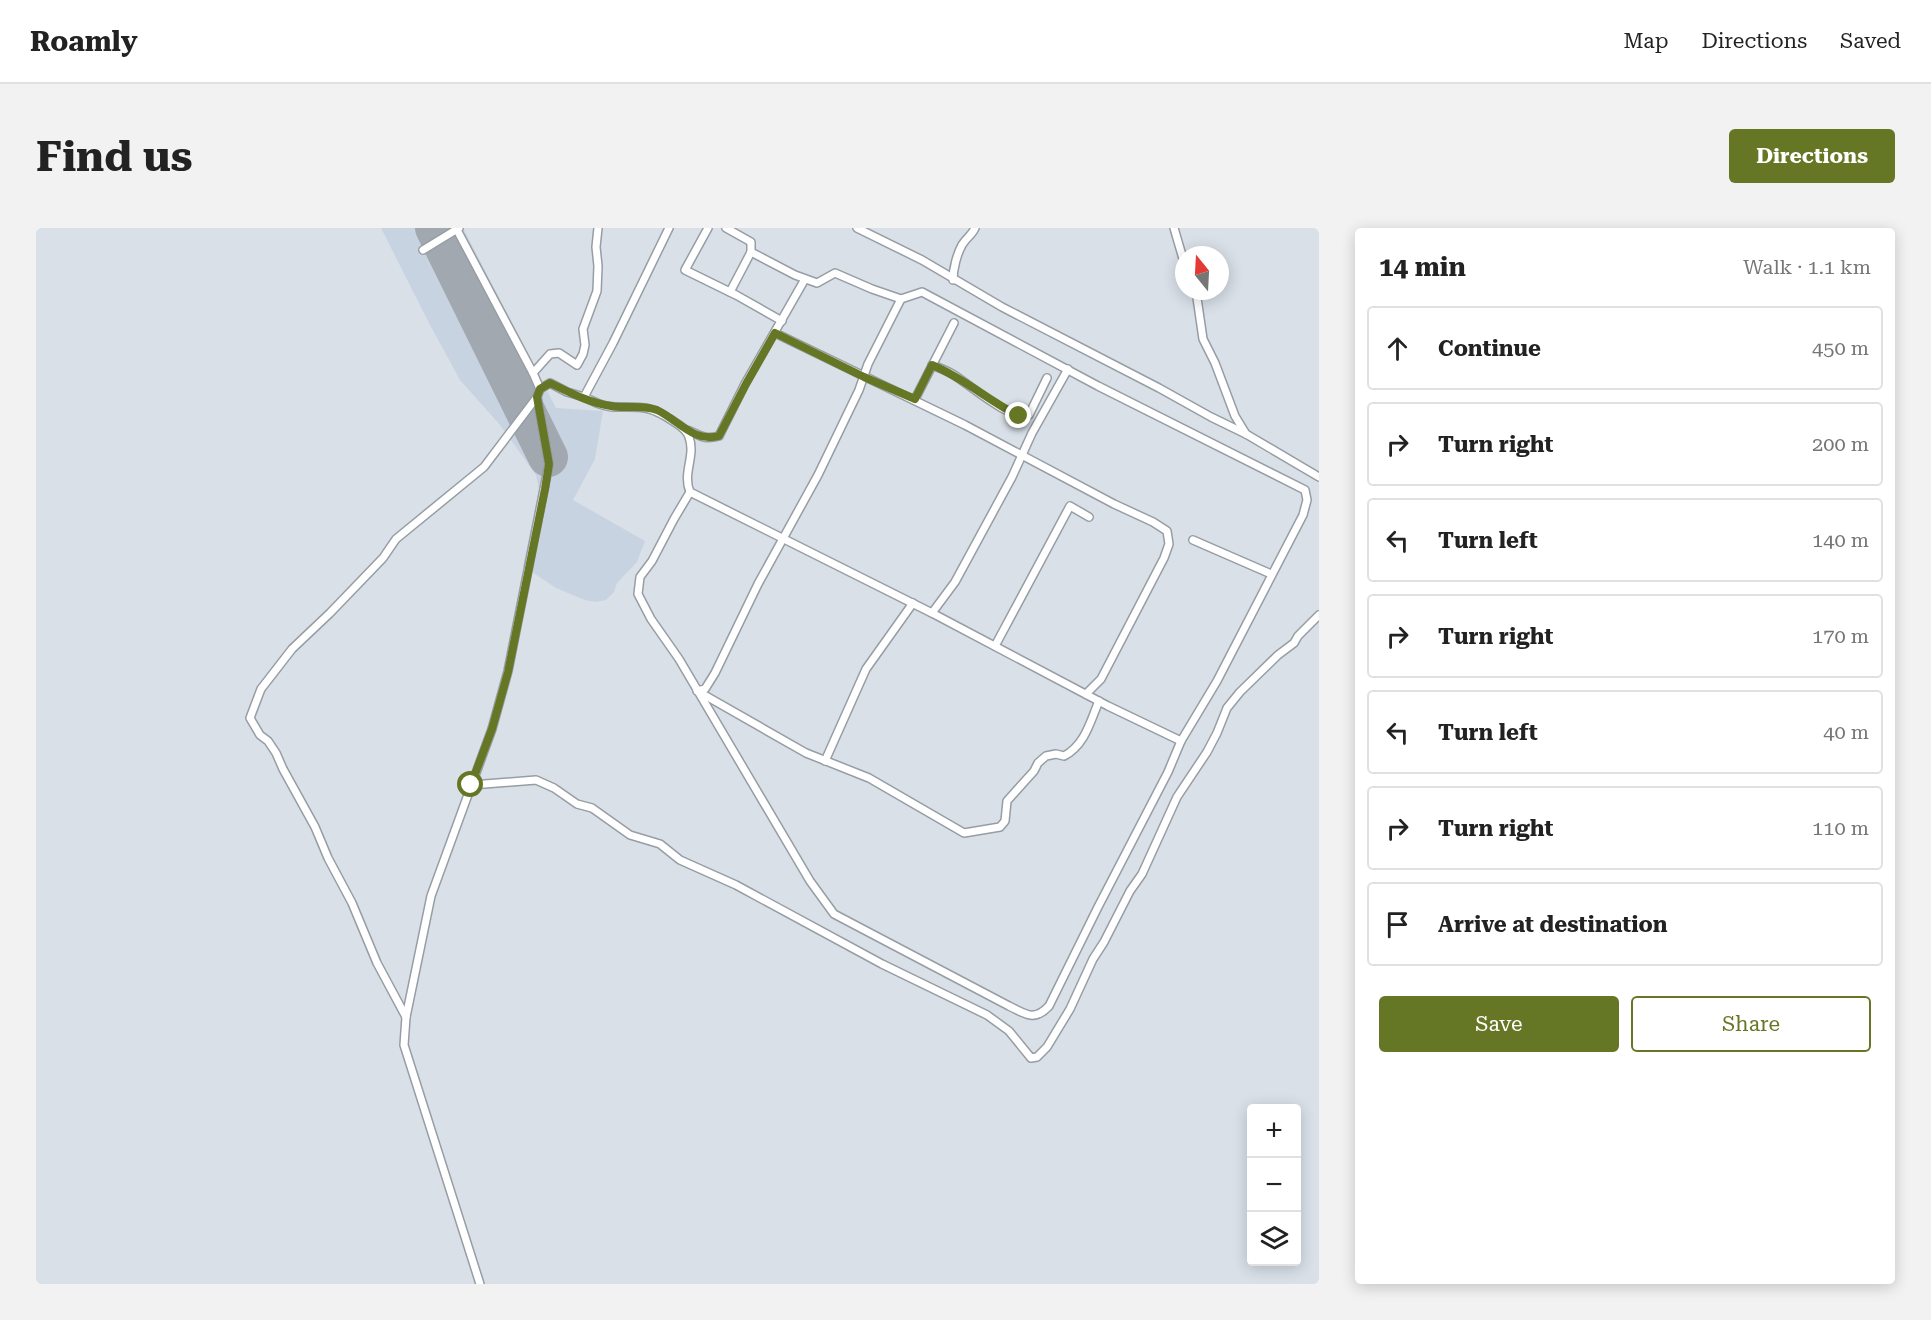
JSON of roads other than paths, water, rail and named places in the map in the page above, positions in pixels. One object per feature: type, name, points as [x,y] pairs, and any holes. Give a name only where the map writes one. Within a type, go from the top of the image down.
[{"type":"street","points":[[533,373],[550,354],[560,354],[577,365],[584,354],[584,329],[597,291],[598,228]]},
{"type":"street","points":[[584,397],[613,344],[669,228]]},
{"type":"street","points":[[708,228],[685,270],[782,321]]},
{"type":"street","points":[[726,228],[751,242],[751,252],[730,292]]},
{"type":"street","points":[[857,228],[922,260],[953,280],[1246,434],[1319,477]]},
{"type":"street","points":[[953,280],[953,272],[961,246],[975,228]]},
{"type":"street","points":[[1174,228],[1179,246]]},
{"type":"street","points":[[423,250],[457,229],[540,389]]},
{"type":"street","points":[[690,492],[652,561],[640,577],[638,594],[651,620],[679,659],[810,881],[834,914],[878,939],[1031,1016],[1042,1014],[1049,1006],[1168,772],[1181,741],[1217,681],[1303,515],[1307,500],[1305,490],[922,292],[902,298],[872,289],[835,273],[817,283],[751,252]]},
{"type":"street","points":[[406,1017],[377,963],[352,903],[328,858],[315,827],[276,753],[268,741],[260,735],[250,718],[261,689],[292,649],[383,558],[396,539],[484,467],[537,397],[540,389],[550,383],[598,404],[654,409],[701,438],[710,439],[719,436],[805,279]]},
{"type":"street","points":[[697,691],[705,689],[715,674],[758,584],[818,475],[868,364],[902,298]]},
{"type":"street","points":[[1198,300],[1203,339],[1215,363],[1235,416],[1246,434]]},
{"type":"street","points":[[915,399],[954,323]]},
{"type":"street","points":[[775,333],[864,377],[915,399],[1021,456],[1154,522],[1167,531],[1169,544],[1160,566],[1101,679],[1086,694]]},
{"type":"street","points":[[932,365],[951,373],[999,406],[1025,417],[1029,416],[1047,378]]},
{"type":"street","points":[[932,613],[955,582],[1032,433],[1068,369]]},
{"type":"street","points":[[480,1284],[404,1045],[406,1017],[431,896],[492,729],[508,672],[549,464],[537,397]]},
{"type":"street","points":[[684,429],[689,436],[691,446],[686,482],[690,492],[913,603],[1099,701],[1181,741]]},
{"type":"street","points":[[995,646],[1070,506],[1089,517]]},
{"type":"street","points":[[1193,540],[1271,574]]},
{"type":"street","points":[[825,761],[866,669],[913,603]]},
{"type":"street","points":[[471,785],[536,780],[545,784],[577,804],[592,808],[630,835],[660,844],[680,860],[736,885],[882,964],[987,1015],[1009,1031],[1031,1058],[1037,1057],[1047,1047],[1070,1009],[1093,959],[1130,891],[1142,874],[1177,797],[1212,742],[1227,708],[1240,692],[1270,662],[1294,643],[1319,615]]},
{"type":"street","points":[[697,691],[806,753],[869,778],[964,833],[1000,827],[1005,821],[1007,801],[1034,771],[1038,763],[1046,756],[1056,754],[1064,756],[1081,743],[1099,701]]}]
